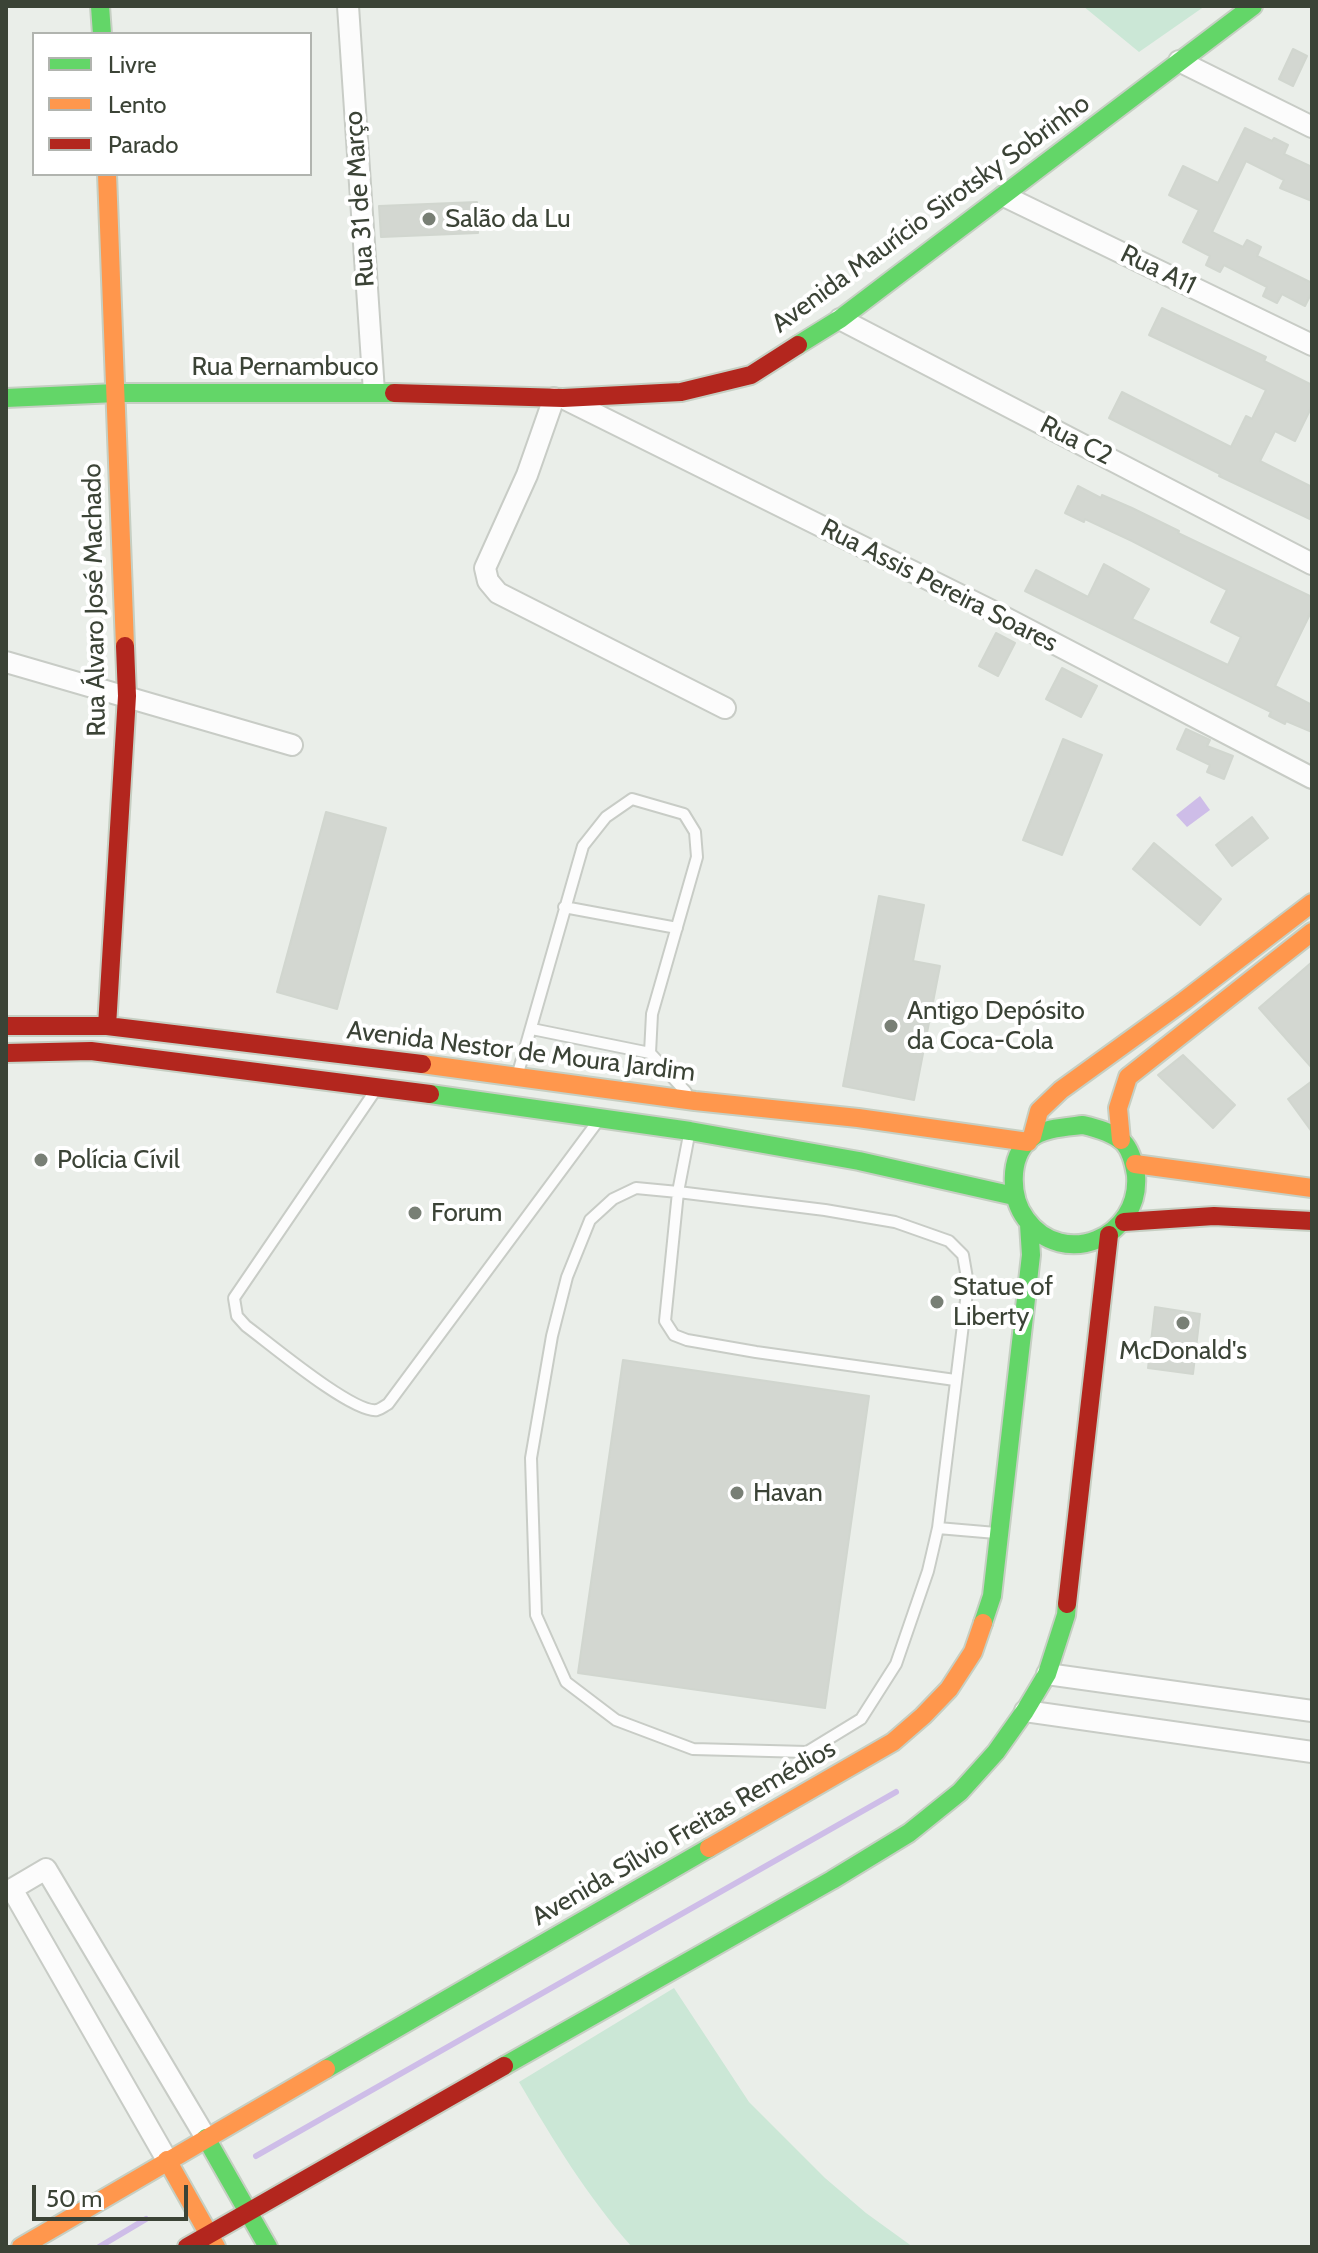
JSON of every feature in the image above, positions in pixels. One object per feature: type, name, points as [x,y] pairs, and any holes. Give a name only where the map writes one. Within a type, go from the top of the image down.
[{"type":"street","points":[[100,6],[102,32]]},
{"type":"street","name":"Rua 31 de Março","points":[[348,6],[374,392]]},
{"type":"street","name":"Avenida Maurício Sirotsky Sobrinho","points":[[559,398],[681,392],[751,375],[840,319],[1253,6]]},
{"type":"street","points":[[1179,61],[1312,127]]},
{"type":"street","name":"Rua Álvaro José Machado","points":[[107,176],[127,696],[107,1026]]},
{"type":"street","name":"Rua A11","points":[[1004,196],[1312,345]]},
{"type":"street","name":"Rua C2","points":[[840,319],[1312,564]]},
{"type":"street","name":"Rua Pernambuco","points":[[6,398],[116,393],[374,392],[559,398]]},
{"type":"street","points":[[559,398],[485,568],[488,581],[498,593],[725,708]]},
{"type":"street","name":"Rua Assis Pereira Soares","points":[[559,398],[998,614],[1312,778]]},
{"type":"street","points":[[6,662],[292,745]]},
{"type":"street","points":[[1312,903],[1061,1090],[1039,1111],[1030,1140],[1015,1167],[1014,1196],[1019,1211],[1029,1224],[1053,1241],[1082,1245],[1109,1235],[1124,1222],[1137,1195],[1135,1164],[1121,1140],[1117,1119],[1128,1077],[1312,932]]},
{"type":"street","name":"Avenida Nestor de Moura Jardim","points":[[6,1026],[107,1026],[421,1065],[514,1092],[605,1105],[690,1131],[859,1161],[1014,1196]]},
{"type":"street","name":"Avenida Nestor de Moura Jardim","points":[[6,1053],[91,1051],[416,1092],[514,1092],[605,1105],[695,1101],[1030,1140],[1069,1126],[1083,1125],[1121,1140]]},
{"type":"street","points":[[416,1092],[421,1065]]},
{"type":"street","points":[[1135,1164],[1312,1188]]},
{"type":"street","points":[[1124,1222],[1214,1216],[1310,1223]]},
{"type":"street","name":"Avenida Sílvio Freitas Remédios","points":[[21,2247],[893,1742],[923,1716],[949,1689],[973,1652],[992,1596],[1031,1255],[1029,1224]]},
{"type":"street","points":[[187,2247],[213,2240],[249,2210],[832,1880],[909,1833],[960,1792],[996,1752],[1025,1711],[1047,1674],[1066,1615],[1109,1235]]},
{"type":"street","points":[[1047,1674],[1312,1711]]},
{"type":"street","points":[[1025,1711],[1312,1752]]},
{"type":"street","points":[[213,2240],[12,1889],[46,1869],[268,2247]]},
{"type":"lane","points":[[514,1092],[583,846],[606,817],[632,799],[684,814],[695,832],[697,857],[652,1014],[650,1053]]},
{"type":"lane","points":[[564,907],[677,928]]},
{"type":"lane","points":[[532,1029],[650,1053],[695,1101],[678,1192],[665,1321],[674,1335],[756,1352],[955,1380]]},
{"type":"lane","points":[[385,1060],[377,1088],[234,1298],[237,1316],[246,1326],[323,1384],[361,1407],[377,1410],[388,1404],[605,1105]]},
{"type":"lane","points":[[636,1188],[678,1192],[895,1222],[949,1241],[963,1255],[968,1284],[938,1528],[928,1571],[896,1664],[861,1719],[807,1752],[693,1749],[616,1720],[566,1682],[536,1615],[531,1458],[552,1336],[567,1277],[590,1220],[613,1199],[636,1188]]},
{"type":"lane","points":[[938,1528],[1000,1534]]},
{"type":"green space","points":[[1083,6],[1205,6],[1139,52]]},
{"type":"green space","points":[[674,1988],[749,2102],[825,2178],[913,2247],[632,2247],[585,2188],[519,2082]]},
{"type":"shaded area","points":[[1200,796],[1210,810],[1187,827],[1176,815]]},
{"type":"building","points":[[1293,49],[1307,56],[1293,86],[1279,79]]},
{"type":"building","points":[[1245,128],[1288,145],[1284,154],[1312,167],[1312,201],[1280,188],[1284,180],[1246,161],[1212,232],[1243,247],[1247,240],[1261,247],[1257,256],[1312,283],[1312,292],[1305,306],[1282,294],[1277,303],[1263,296],[1267,287],[1224,265],[1220,272],[1206,265],[1210,256],[1183,242],[1199,210],[1169,195],[1183,166],[1218,183]]},
{"type":"building","name":"Salão da Lu","points":[[477,202],[478,233],[381,237],[379,206]]},
{"type":"building","points":[[1162,308],[1266,357],[1264,361],[1312,385],[1312,406],[1295,441],[1275,431],[1260,461],[1312,487],[1312,520],[1219,476],[1109,418],[1122,392],[1231,447],[1246,416],[1252,419],[1266,390],[1149,335]]},
{"type":"building","points":[[1078,486],[1101,498],[1102,495],[1132,508],[1312,597],[1312,610],[1275,686],[1312,705],[1312,732],[1286,721],[1285,724],[1269,716],[1271,712],[1025,591],[1036,570],[1088,597],[1104,564],[1149,589],[1132,619],[1228,665],[1241,637],[1211,622],[1227,590],[1132,541],[1065,513]]},
{"type":"building","points":[[996,633],[1015,643],[998,676],[979,666]]},
{"type":"building","points":[[1062,668],[1097,686],[1081,717],[1046,699]]},
{"type":"building","points":[[1186,729],[1210,740],[1207,746],[1233,756],[1224,779],[1207,772],[1210,765],[1177,749]]},
{"type":"building","points":[[1063,739],[1102,755],[1062,855],[1023,840]]},
{"type":"building","points":[[326,812],[386,828],[337,1009],[277,992]]},
{"type":"building","points":[[1252,817],[1268,838],[1232,866],[1216,845]]},
{"type":"building","points":[[1154,843],[1221,899],[1200,925],[1133,869]]},
{"type":"building","name":"Antigo Depósito da Coca-Cola","points":[[879,896],[924,905],[913,961],[940,966],[914,1100],[843,1086]]},
{"type":"building","points":[[1312,962],[1312,1068],[1259,1008]]},
{"type":"building","points":[[1183,1055],[1235,1105],[1213,1128],[1158,1075]]},
{"type":"building","points":[[1312,1081],[1312,1132],[1288,1099]]},
{"type":"building","points":[[1155,1307],[1200,1314],[1193,1374],[1148,1368]]},
{"type":"building","points":[[623,1360],[869,1396],[825,1708],[578,1673]]},
{"type":"waterway","points":[[256,2156],[896,1792]]},
{"type":"waterway","points":[[99,2247],[146,2219]]},
{"type":"traffic: fast","points":[[100,6],[102,32]]},
{"type":"traffic: fast","points":[[798,345],[840,319],[1253,6]]},
{"type":"traffic: fast","points":[[6,398],[116,393],[394,393]]},
{"type":"traffic: fast","points":[[430,1094],[690,1131],[859,1161],[1014,1196]]},
{"type":"traffic: fast","points":[[1083,1125],[1109,1133],[1126,1145],[1136,1175],[1134,1197],[1126,1216],[1113,1230],[1097,1240],[1078,1244],[1060,1242],[1042,1234],[1026,1219],[1014,1189],[1015,1167],[1023,1147],[1035,1135],[1083,1125]]},
{"type":"traffic: fast","points":[[983,1623],[992,1596],[1031,1255],[1029,1224]]},
{"type":"traffic: fast","points":[[504,2066],[832,1880],[909,1833],[960,1792],[996,1752],[1047,1674],[1067,1604]]},
{"type":"traffic: fast","points":[[326,2069],[709,1848]]},
{"type":"traffic: fast","points":[[206,2138],[268,2247]]},
{"type":"traffic: slow","points":[[107,176],[125,646]]},
{"type":"traffic: slow","points":[[1032,1137],[1039,1111],[1061,1090],[1312,903]]},
{"type":"traffic: slow","points":[[1121,1140],[1118,1108],[1128,1077],[1312,932]]},
{"type":"traffic: slow","points":[[422,1064],[1028,1142]]},
{"type":"traffic: slow","points":[[1135,1164],[1312,1188]]},
{"type":"traffic: slow","points":[[709,1848],[893,1742],[949,1689],[973,1652],[983,1623]]},
{"type":"traffic: slow","points":[[21,2247],[326,2069]]},
{"type":"traffic: slow","points":[[167,2160],[216,2247]]},
{"type":"traffic: jam","points":[[394,393],[563,398],[681,392],[751,375],[798,345]]},
{"type":"traffic: jam","points":[[107,1026],[127,696],[125,646]]},
{"type":"traffic: jam","points":[[6,1026],[107,1026],[422,1064]]},
{"type":"traffic: jam","points":[[6,1053],[91,1051],[430,1094]]},
{"type":"traffic: jam","points":[[1124,1222],[1214,1216],[1312,1221]]},
{"type":"traffic: jam","points":[[1067,1604],[1109,1235]]},
{"type":"traffic: jam","points":[[187,2247],[504,2066]]},
{"type":"place","name":"Salão da Lu","points":[[429,219]]},
{"type":"place","name":"Antigo Depósito da Coca-Cola","points":[[891,1026]]},
{"type":"place","name":"Polícia Cívil","points":[[41,1160]]},
{"type":"place","name":"Forum","points":[[415,1213]]},
{"type":"place","name":"Statue of Liberty","points":[[937,1302]]},
{"type":"place","name":"McDonald's","points":[[1183,1323]]},
{"type":"place","name":"Havan","points":[[737,1493]]}]
